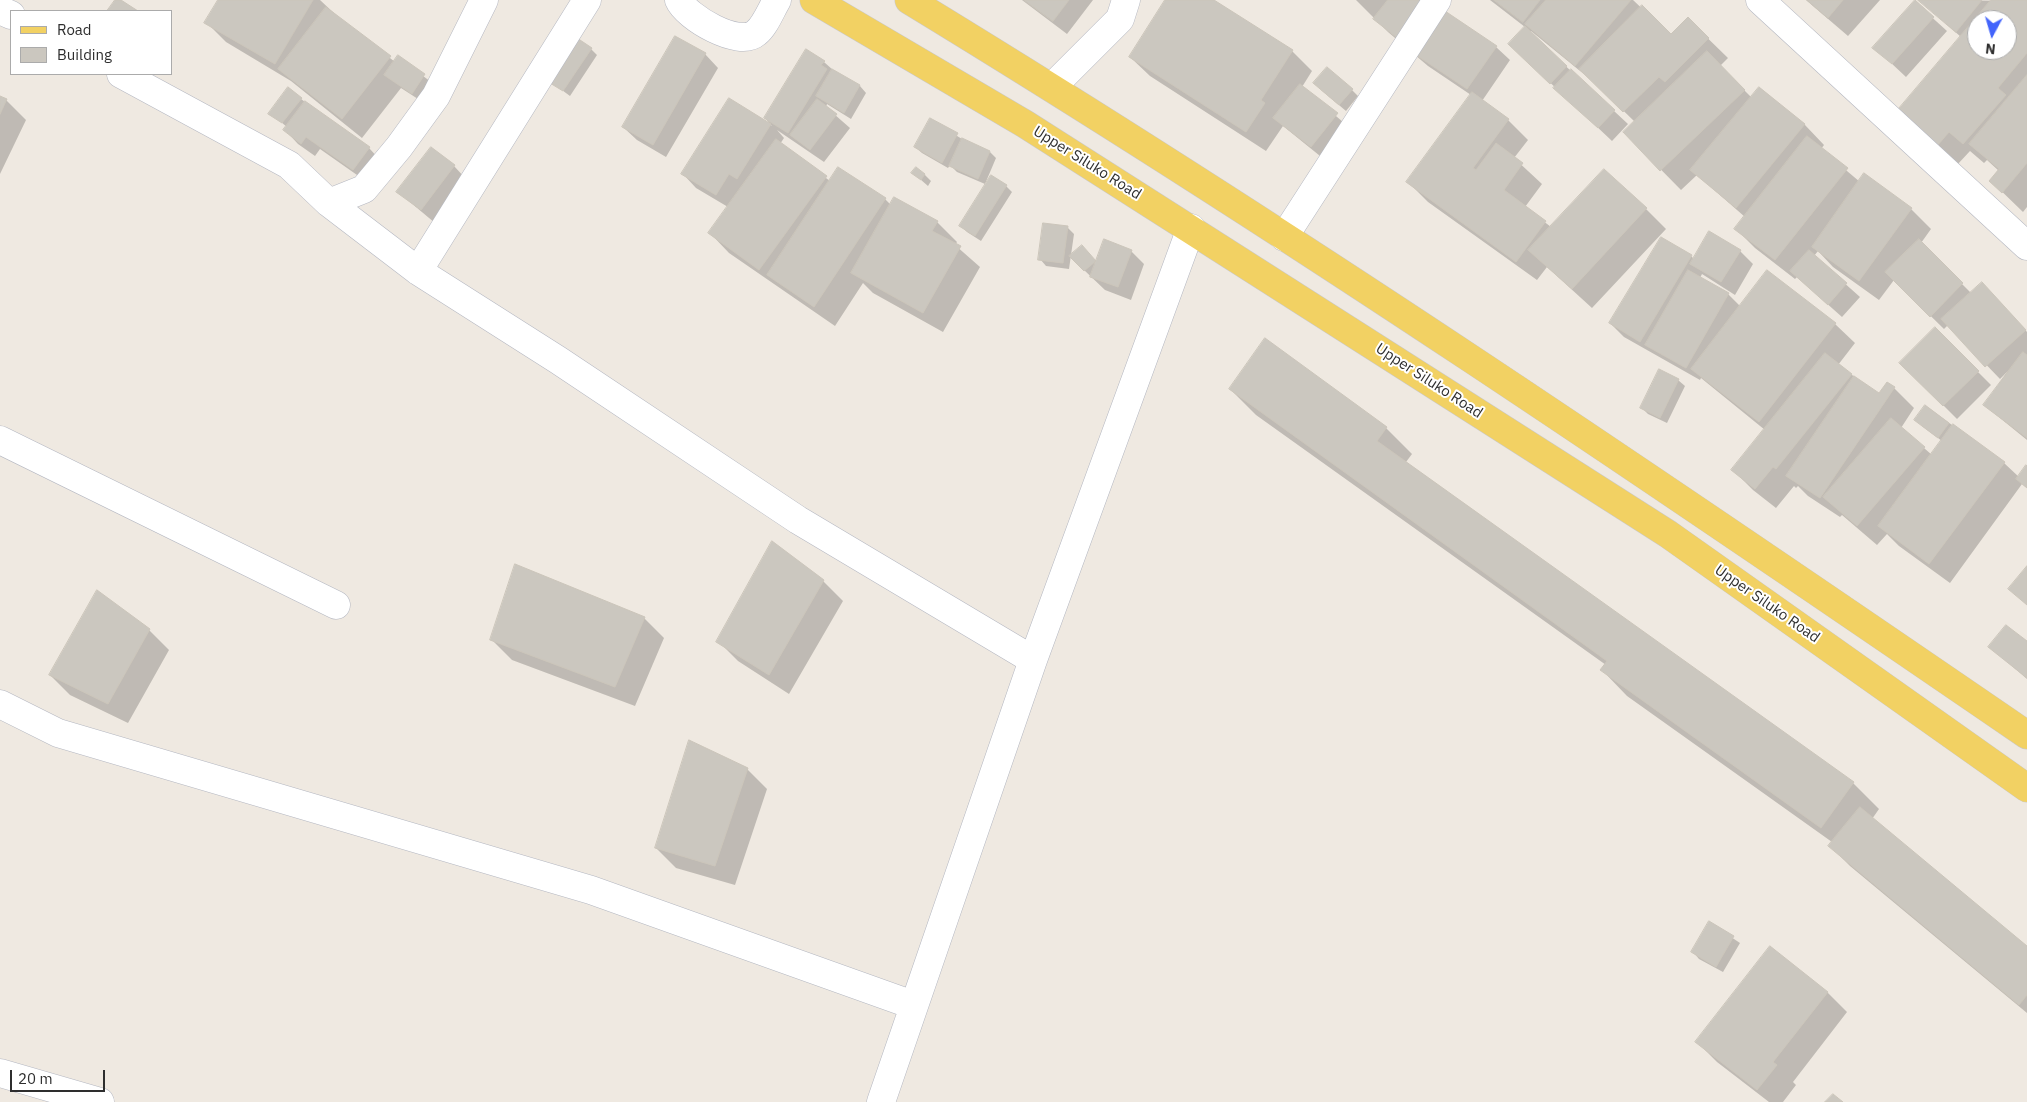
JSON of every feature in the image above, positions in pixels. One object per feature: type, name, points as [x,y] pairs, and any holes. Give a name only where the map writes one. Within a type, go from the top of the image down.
[{"type":"main road","name":"Upper Siluko Road","points":[[814,0],[1025,124],[1191,228],[1668,534],[2027,788]]},
{"type":"main road","points":[[909,0],[1052,87],[1674,493],[2027,735]]},
{"type":"street","points":[[329,203],[364,189],[399,147],[436,96],[484,0]]},
{"type":"street","points":[[418,271],[587,0]]},
{"type":"street","points":[[679,0],[686,12],[731,36],[746,38],[756,33],[777,0]]},
{"type":"street","points":[[1052,87],[1120,19],[1126,0]]},
{"type":"street","points":[[1284,237],[1437,0]]},
{"type":"street","points":[[1760,0],[2027,246]]},
{"type":"street","points":[[124,75],[289,165],[329,203],[418,271],[558,360],[798,520],[1033,660]]},
{"type":"street","points":[[881,1102],[1033,660],[1191,228]]},
{"type":"street","points":[[0,440],[336,605]]},
{"type":"street","points":[[0,704],[58,734],[591,890],[913,1005]]},
{"type":"street","points":[[0,1073],[100,1102]]},
{"type":"building","points":[[115,0],[121,0],[136,10],[108,10]]},
{"type":"building","points":[[218,0],[313,0],[275,64],[204,23]]},
{"type":"building","points":[[1024,0],[1069,0],[1053,21]]},
{"type":"building","points":[[1165,0],[1214,0],[1293,50],[1261,100],[1265,103],[1246,132],[1129,57]]},
{"type":"building","points":[[1388,0],[1426,0],[1396,37],[1373,19]]},
{"type":"building","points":[[1494,0],[1540,0],[1523,22]]},
{"type":"building","points":[[1546,0],[1631,0],[1575,66],[1525,24]]},
{"type":"building","points":[[1807,0],[1843,0],[1828,18]]},
{"type":"building","points":[[1915,0],[1934,17],[1892,64],[1872,48]]},
{"type":"building","points":[[1918,0],[1982,0],[1974,10],[1967,10],[1967,18],[1956,32]]},
{"type":"building","points":[[1991,0],[2027,0],[2027,53],[1998,88],[2006,95],[1963,144],[1949,132],[1937,146],[1896,112],[1967,28],[1967,60],[2017,60],[2017,10],[1983,10]]},
{"type":"building","points":[[1642,5],[1671,34],[1688,17],[1709,38],[1665,82],[1659,77],[1623,112],[1579,69]]},
{"type":"building","points":[[326,7],[391,56],[342,119],[278,69]]},
{"type":"building","points":[[1442,9],[1497,46],[1467,89],[1413,53]]},
{"type":"building","points":[[1525,26],[1567,66],[1550,84],[1508,44]]},
{"type":"building","points":[[574,36],[592,48],[563,91],[545,80]]},
{"type":"building","points":[[675,36],[706,53],[653,145],[622,127]]},
{"type":"building","points":[[806,49],[825,61],[821,65],[827,69],[788,133],[764,118]]},
{"type":"building","points":[[1707,51],[1745,90],[1660,171],[1623,132]]},
{"type":"building","points":[[398,55],[425,74],[412,94],[384,75]]},
{"type":"building","points":[[1327,67],[1353,89],[1339,105],[1313,83]]},
{"type":"building","points":[[832,69],[860,85],[844,113],[816,96]]},
{"type":"building","points":[[1571,69],[1615,110],[1598,128],[1553,88]]},
{"type":"building","points":[[2027,75],[2027,163],[2002,193],[1989,181],[1999,169],[1969,144]]},
{"type":"building","points":[[1300,84],[1338,113],[1311,147],[1273,118]]},
{"type":"building","points":[[288,87],[302,98],[282,123],[268,114]]},
{"type":"building","points":[[1759,87],[1805,124],[1736,208],[1690,170]]},
{"type":"building","points":[[1472,92],[1509,119],[1473,168],[1476,170],[1496,143],[1523,163],[1504,190],[1546,221],[1516,262],[1406,182]]},
{"type":"building","points":[[0,96],[7,99],[0,114]]},
{"type":"building","points":[[729,98],[771,124],[737,179],[729,174],[716,195],[681,174]]},
{"type":"building","points":[[817,99],[837,114],[810,150],[790,135]]},
{"type":"building","points":[[305,101],[370,147],[353,170],[306,137],[301,144],[283,130]]},
{"type":"building","points":[[930,118],[958,133],[942,163],[914,147]]},
{"type":"building","points":[[1807,136],[1848,168],[1775,260],[1734,229]]},
{"type":"building","points":[[962,138],[990,151],[978,179],[949,166]]},
{"type":"building","points":[[776,139],[827,176],[759,270],[708,233]]},
{"type":"building","points":[[431,147],[455,165],[421,210],[396,192]]},
{"type":"building","points":[[838,167],[886,198],[814,307],[767,275]]},
{"type":"building","points":[[916,167],[925,174],[921,180],[911,173]]},
{"type":"building","points":[[1604,169],[1647,208],[1572,289],[1528,250]]},
{"type":"building","points":[[1864,173],[1912,208],[1859,281],[1812,247]]},
{"type":"building","points":[[991,175],[1007,185],[975,236],[959,226]]},
{"type":"building","points":[[894,197],[938,221],[932,231],[961,246],[923,313],[851,273]]},
{"type":"building","points":[[1043,223],[1068,226],[1063,263],[1038,260]]},
{"type":"building","points":[[1709,231],[1741,250],[1721,282],[1690,264]]},
{"type":"building","points":[[1661,237],[1692,255],[1640,342],[1609,323]]},
{"type":"building","points":[[1104,239],[1132,250],[1118,287],[1090,277]]},
{"type":"building","points":[[1919,239],[1963,283],[1930,317],[1885,272]]},
{"type":"building","points":[[1082,245],[1096,261],[1084,271],[1069,256]]},
{"type":"building","points":[[1809,250],[1847,283],[1828,305],[1790,271]]},
{"type":"building","points":[[1688,270],[1729,293],[1686,368],[1645,345]]},
{"type":"building","points":[[1767,270],[1836,323],[1759,422],[1691,369]]},
{"type":"building","points":[[1982,282],[2026,330],[1985,367],[1941,319]]},
{"type":"building","points":[[1935,327],[1979,371],[1943,406],[1899,363]]},
{"type":"building","points":[[1265,338],[1387,427],[1377,441],[1854,782],[1821,828],[1600,670],[1607,661],[1229,389]]},
{"type":"building","points":[[2023,352],[2027,355],[2027,438],[1983,405]]},
{"type":"building","points":[[1825,353],[1852,374],[1776,469],[1773,467],[1755,489],[1731,470]]},
{"type":"building","points":[[1659,369],[1679,379],[1660,418],[1640,408]]},
{"type":"building","points":[[1854,376],[1879,393],[1887,382],[1895,387],[1820,498],[1786,476]]},
{"type":"building","points":[[1925,405],[1949,423],[1938,438],[1914,420]]},
{"type":"building","points":[[1891,418],[1925,447],[1857,526],[1823,497]]},
{"type":"building","points":[[1953,424],[2005,462],[1929,564],[1878,526]]},
{"type":"building","points":[[2027,466],[2027,488],[2016,479]]},
{"type":"building","points":[[772,541],[824,580],[769,675],[716,642]]},
{"type":"building","points":[[515,564],[645,617],[615,687],[490,640]]},
{"type":"building","points":[[2027,566],[2027,605],[2008,589]]},
{"type":"building","points":[[97,590],[150,629],[108,704],[49,675]]},
{"type":"building","points":[[2006,625],[2027,641],[2027,678],[1988,647]]},
{"type":"building","points":[[689,740],[748,768],[715,866],[655,848]]},
{"type":"building","points":[[1860,807],[2027,946],[2027,995],[2019,1005],[1828,846]]},
{"type":"building","points":[[1709,921],[1734,936],[1716,967],[1691,952]]},
{"type":"building","points":[[1770,946],[1828,992],[1773,1062],[1777,1065],[1757,1090],[1695,1042]]},
{"type":"building","points":[[1833,1094],[1843,1102],[1825,1102]]}]
